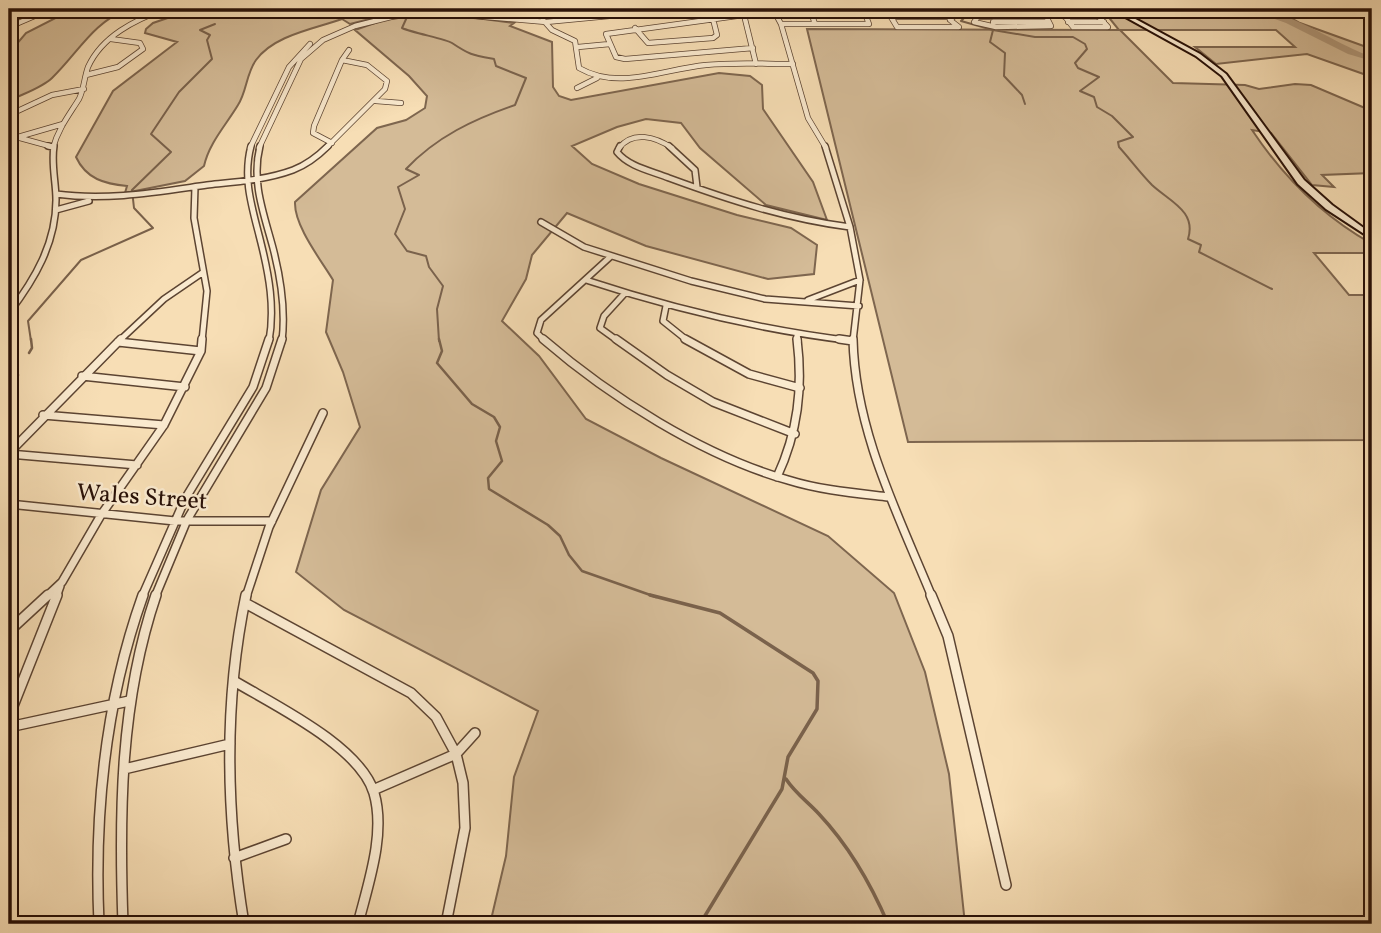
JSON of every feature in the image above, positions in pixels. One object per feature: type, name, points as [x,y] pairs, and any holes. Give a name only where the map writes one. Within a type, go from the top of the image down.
[{"type":"main road","points":[[1114,9],[1198,55],[1224,75],[1301,182],[1329,207],[1372,237]]},
{"type":"street","points":[[9,13],[17,9]]},
{"type":"street","points":[[9,27],[51,9]]},
{"type":"street","points":[[9,313],[50,246],[56,210],[53,147],[62,124],[84,89],[89,65],[111,38],[141,18],[165,9]]},
{"type":"street","points":[[543,21],[663,9]]},
{"type":"street","points":[[95,923],[104,775],[112,705],[126,644],[149,573],[186,497],[234,424],[256,382],[268,345],[271,330],[268,275],[247,180],[253,136],[296,55],[324,37],[391,16],[422,12],[543,21],[683,9]]},
{"type":"street","points":[[737,9],[744,15],[756,64]]},
{"type":"street","points":[[773,9],[781,24],[808,118],[830,152],[860,280],[853,341],[859,399],[888,497],[905,531],[948,636],[1006,885]]},
{"type":"street","points":[[815,24],[810,10],[827,9]]},
{"type":"street","points":[[781,24],[869,24],[863,9]]},
{"type":"street","points":[[892,19],[908,17],[952,20],[960,27],[900,27],[892,19],[888,12],[896,9]]},
{"type":"street","points":[[1038,9],[1046,17],[1049,27],[996,27],[974,22],[983,10],[1046,17]]},
{"type":"street","points":[[908,17],[906,14],[910,12],[960,10]]},
{"type":"street","points":[[952,20],[960,10]]},
{"type":"street","points":[[1080,10],[1094,11],[1102,20],[1064,15],[1080,10]]},
{"type":"street","points":[[744,15],[607,33],[616,57],[625,59],[753,48]]},
{"type":"street","points":[[123,924],[119,839],[129,701],[154,604],[186,521],[246,424],[281,344],[283,312],[279,272],[256,178],[262,135],[303,55],[328,38],[391,16]]},
{"type":"street","points":[[977,17],[1046,17]]},
{"type":"street","points":[[635,28],[648,43],[713,38],[717,35],[713,19]]},
{"type":"street","points":[[892,19],[952,20]]},
{"type":"street","points":[[543,21],[552,30],[572,39],[578,47],[579,68],[597,78]]},
{"type":"street","points":[[673,24],[677,29]]},
{"type":"street","points":[[86,75],[118,67],[143,48],[140,43],[111,38]]},
{"type":"street","points":[[578,47],[610,44]]},
{"type":"street","points":[[332,143],[318,138],[313,133],[314,127],[342,60],[349,50]]},
{"type":"street","points":[[56,210],[102,198],[247,180],[306,165],[376,101],[385,89],[387,82],[379,71],[366,63],[342,60]]},
{"type":"street","points":[[577,88],[597,78],[628,78],[704,65],[793,64]]},
{"type":"street","points":[[9,114],[46,97],[84,89]]},
{"type":"street","points":[[376,101],[401,103]]},
{"type":"street","points":[[18,137],[62,124]]},
{"type":"street","points":[[651,136],[655,130]]},
{"type":"street","points":[[9,135],[53,147]]},
{"type":"street","points":[[697,187],[695,170],[677,150],[651,136],[629,138],[621,144],[617,152],[622,159],[632,164],[697,187],[788,218],[849,227]]},
{"type":"street","points":[[9,716],[62,582],[101,515],[164,425],[201,351],[207,290],[194,218],[195,187]]},
{"type":"street","points":[[56,194],[102,198]]},
{"type":"street","points":[[541,222],[558,234],[610,257],[691,281],[765,299],[859,306]]},
{"type":"street","points":[[610,257],[541,320],[537,333],[545,341],[641,411],[682,434],[777,477],[833,490],[888,497]]},
{"type":"street","points":[[9,453],[82,376],[164,299],[202,274]]},
{"type":"street","points":[[586,280],[667,306],[797,335],[853,341]]},
{"type":"street","points":[[790,302],[816,299],[860,280]]},
{"type":"street","points":[[625,293],[604,316],[600,324],[604,332],[667,375],[713,402],[795,434]]},
{"type":"street","points":[[667,306],[662,315],[663,322],[672,330],[724,362],[755,376],[800,388]]},
{"type":"street","points":[[777,477],[789,454],[795,434],[800,388],[797,335]]},
{"type":"street","points":[[118,342],[201,351]]},
{"type":"street","points":[[82,376],[185,387]]},
{"type":"street","points":[[244,924],[234,858],[230,744],[237,642],[261,545],[323,413]]},
{"type":"street","points":[[43,415],[164,425]]},
{"type":"street","points":[[9,453],[137,464]]},
{"type":"street","name":"Wales Street","points":[[9,504],[175,521],[272,522]]},
{"type":"street","points":[[9,631],[62,582]]},
{"type":"street","points":[[245,603],[411,694],[436,717],[456,754],[463,783],[465,828],[446,924]]},
{"type":"street","points":[[234,681],[345,752],[373,790],[376,822],[368,885],[358,924]]},
{"type":"street","points":[[9,727],[129,701]]},
{"type":"street","points":[[373,790],[456,754],[475,733]]},
{"type":"street","points":[[124,769],[230,744]]},
{"type":"street","points":[[234,858],[286,839]]},
{"type":"shaded area","points":[[73,9],[128,9],[95,30],[48,82],[9,101],[9,53],[26,33]]},
{"type":"shaded area","points":[[194,9],[421,9],[423,14],[514,23],[510,26],[552,42],[553,87],[559,96],[571,100],[719,73],[750,76],[762,85],[763,109],[813,182],[827,220],[766,205],[700,148],[681,123],[646,119],[617,127],[572,146],[592,164],[639,184],[737,215],[791,228],[817,245],[814,274],[768,279],[646,246],[567,213],[532,255],[526,279],[502,321],[539,356],[586,419],[661,458],[828,536],[894,593],[925,672],[949,774],[965,924],[490,924],[506,856],[514,777],[538,711],[344,610],[296,572],[321,490],[360,427],[343,372],[326,332],[333,280],[303,232],[295,202],[377,128],[406,120],[425,108],[427,96],[409,76],[355,30],[392,17],[390,14],[350,24],[342,19],[307,30],[273,44],[256,60],[241,100],[214,142],[204,166],[185,181],[125,193],[127,186],[97,179],[85,171],[76,157],[113,91],[177,42],[145,33],[146,29],[153,23]]},
{"type":"shaded area","points":[[1102,9],[1275,9],[1300,23],[1372,49],[1372,77],[1307,54],[1216,64],[1195,47],[1295,47],[1276,30],[1120,30],[1173,83],[1245,85],[1259,89],[1295,84],[1311,85],[1372,111],[1372,173],[1322,175],[1334,187],[1312,185],[1271,133],[1252,130],[1277,164],[1305,194],[1337,221],[1372,244],[1372,253],[1314,253],[1349,295],[1372,295],[1372,440],[908,442],[807,29],[1119,30]]},
{"type":"waterway","points":[[407,9],[404,11],[407,17],[402,28],[449,41],[472,54],[494,59],[496,66],[526,78],[515,105],[470,123],[430,147],[406,169],[419,175],[398,187],[405,209],[395,234],[407,251],[426,256],[429,267],[443,286],[437,309],[439,341]]},
{"type":"waterway","points":[[973,9],[961,21],[993,30]]},
{"type":"waterway","points":[[1251,9],[1289,21],[1351,52],[1372,59]]},
{"type":"waterway","points":[[31,341],[28,321],[81,260],[153,228],[134,208],[132,190],[171,152],[151,134],[179,92],[212,59],[207,40],[210,35],[200,30],[215,24]]},
{"type":"waterway","points":[[993,30],[1035,37],[1073,37],[1085,44],[1087,49],[1075,63],[1078,68],[1099,77],[1080,91],[1094,97],[1097,107],[1112,116],[1133,137],[1118,142],[1119,147],[1152,185],[1185,214],[1190,229],[1188,239],[1201,245],[1199,252],[1272,289]]},
{"type":"waterway","points":[[993,30],[990,42],[1005,53],[1004,76],[1022,95],[1025,104]]},
{"type":"waterway","points":[[29,353],[32,348],[31,339]]},
{"type":"waterway","points":[[439,339],[442,351],[437,363],[472,404],[494,417],[500,427],[496,441],[502,461],[488,478],[489,489],[548,525],[560,536],[569,555],[582,571],[651,595]]},
{"type":"waterway","points":[[9,386],[18,375]]},
{"type":"waterway","points":[[651,595],[720,613],[813,673],[818,681],[817,709],[788,757],[782,789],[700,924]]},
{"type":"waterway","points":[[651,595],[656,597]]},
{"type":"waterway","points":[[786,779],[830,826],[850,852],[888,924]]}]
